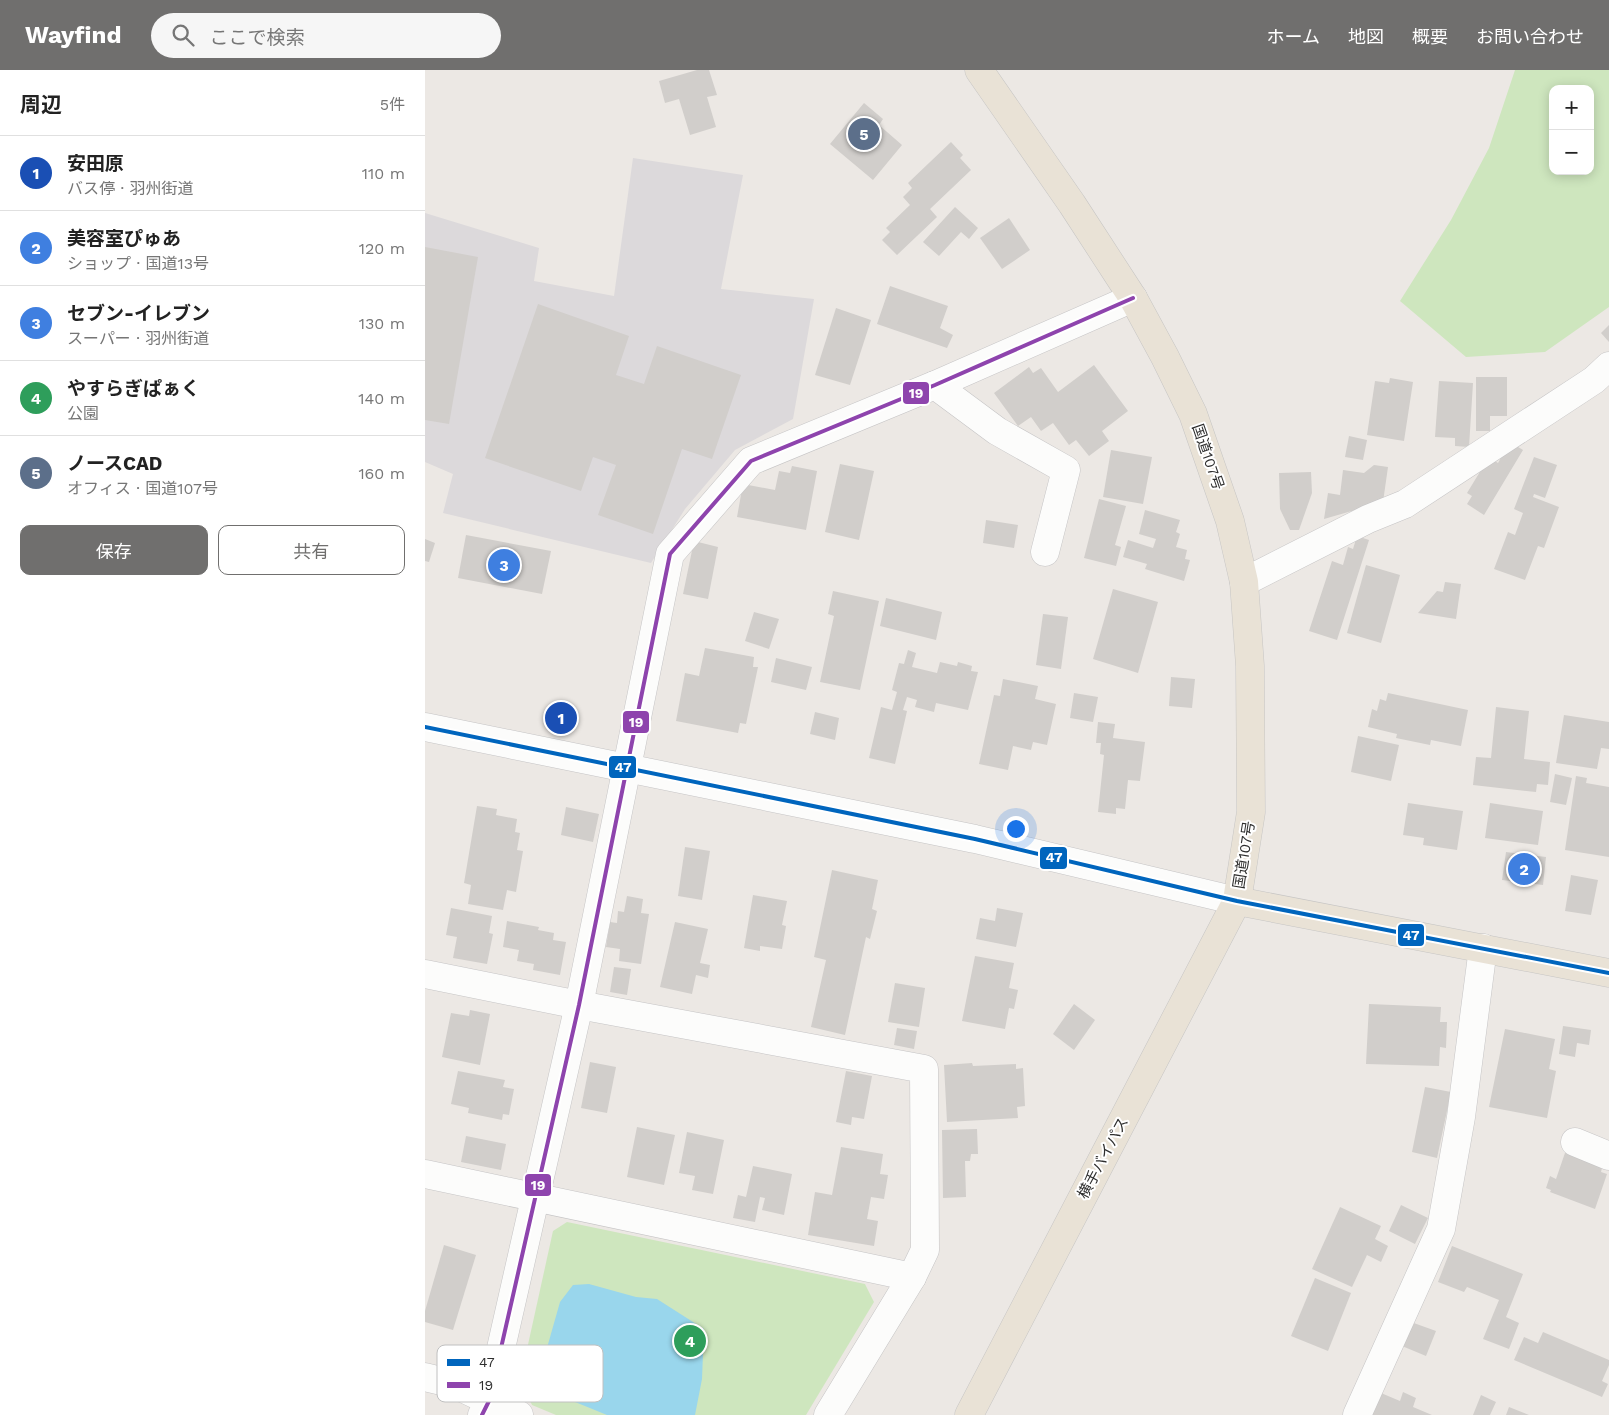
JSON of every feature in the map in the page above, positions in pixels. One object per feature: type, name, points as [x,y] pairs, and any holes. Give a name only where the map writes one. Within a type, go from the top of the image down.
[{"type":"highway","name":"国道107号","points":[[979,70],[1072,204],[1133,298],[1193,414],[1230,521],[1244,582],[1250,666],[1251,812],[1237,901]]},
{"type":"highway","points":[[1237,901],[1609,973]]},
{"type":"highway","name":"横手バイパス","points":[[969,1415],[1237,901]]},
{"type":"street","points":[[501,1345],[537,1198],[579,1005],[670,554],[751,461],[935,385],[1133,298]]},
{"type":"street","points":[[1244,582],[1368,519],[1405,504],[1594,380],[1609,366]]},
{"type":"street","points":[[935,385],[997,432],[1066,470],[1045,552]]},
{"type":"street","points":[[425,727],[975,839],[1237,901]]},
{"type":"street","points":[[1357,1415],[1441,1229],[1461,1117],[1483,948]]},
{"type":"street","points":[[425,974],[579,1005],[924,1069],[925,1250],[911,1277],[828,1415]]},
{"type":"street","points":[[1575,1142],[1609,1156]]},
{"type":"street","points":[[425,1174],[911,1277]]},
{"type":"street","points":[[485,1408],[519,1415]]},
{"type":"shaded area","points":[[633,158],[743,175],[721,289],[814,299],[793,419],[735,450],[685,509],[651,563],[443,513],[453,474],[425,462],[425,213],[539,248],[534,281],[614,296]]},
{"type":"green space","points":[[1515,70],[1609,70],[1609,307],[1545,352],[1466,357],[1400,301],[1451,220],[1489,148]]},
{"type":"green space","points":[[567,1222],[865,1284],[874,1302],[806,1415],[556,1415],[532,1405],[530,1402],[603,1402],[603,1345],[528,1345],[553,1231]]},
{"type":"water","points":[[589,1284],[636,1297],[657,1299],[704,1329],[702,1379],[695,1415],[607,1415],[575,1402],[603,1402],[603,1345],[548,1345],[560,1302],[573,1285]]},
{"type":"building","points":[[697,70],[709,70],[717,95],[707,97],[716,127],[690,135],[679,99],[665,103],[659,81]]},
{"type":"building","points":[[864,103],[883,119],[879,125],[902,145],[873,180],[830,144]]},
{"type":"building","points":[[951,142],[963,155],[960,158],[971,170],[930,209],[937,217],[897,255],[882,240],[890,232],[886,228],[910,205],[903,197],[912,188],[908,183]]},
{"type":"building","points":[[955,207],[978,228],[969,239],[961,232],[939,256],[923,242]]},
{"type":"building","points":[[1009,218],[1030,250],[1002,269],[980,238]]},
{"type":"building","points":[[425,247],[478,257],[449,424],[425,420]]},
{"type":"building","points":[[890,286],[948,306],[940,328],[953,335],[947,348],[877,324]]},
{"type":"building","points":[[538,304],[629,336],[616,375],[644,384],[657,346],[741,375],[712,459],[682,449],[653,534],[598,515],[616,465],[593,457],[581,491],[485,458]]},
{"type":"building","points":[[836,308],[871,320],[850,385],[815,375]]},
{"type":"building","points":[[1609,325],[1609,342],[1601,333]]},
{"type":"building","points":[[1094,365],[1128,411],[1102,431],[1109,441],[1089,456],[1076,440],[1069,445],[1053,423],[1041,431],[1031,417],[1018,426],[994,393],[1029,367],[1033,373],[1041,368],[1058,392]]},
{"type":"building","points":[[1476,377],[1507,377],[1507,416],[1490,416],[1490,431],[1476,431]]},
{"type":"building","points":[[1390,378],[1413,382],[1404,441],[1367,435],[1375,381],[1389,383]]},
{"type":"building","points":[[1439,381],[1473,383],[1469,447],[1455,446],[1455,438],[1435,437]]},
{"type":"building","points":[[1349,436],[1367,440],[1363,460],[1345,457]]},
{"type":"building","points":[[1510,442],[1523,450],[1484,515],[1467,504],[1472,496],[1467,493],[1489,457],[1498,463]]},
{"type":"building","points":[[1111,450],[1152,457],[1143,504],[1103,497]]},
{"type":"building","points":[[1534,457],[1557,465],[1545,498],[1534,494],[1533,497],[1559,507],[1544,548],[1538,546],[1525,580],[1494,569],[1508,532],[1515,535],[1523,513],[1514,509]]},
{"type":"building","points":[[840,464],[874,471],[859,540],[825,532]]},
{"type":"building","points":[[1374,465],[1388,467],[1383,502],[1324,519],[1328,493],[1340,495],[1343,470],[1364,473]]},
{"type":"building","points":[[792,466],[817,471],[806,530],[737,517],[743,484],[775,490],[779,471],[790,473]]},
{"type":"building","points":[[1311,472],[1312,493],[1299,530],[1290,530],[1280,509],[1279,473]]},
{"type":"building","points":[[1099,499],[1126,506],[1115,545],[1121,547],[1116,566],[1084,558]]},
{"type":"building","points":[[1145,510],[1180,520],[1176,532],[1180,534],[1176,547],[1187,550],[1185,559],[1190,560],[1184,581],[1145,569],[1147,564],[1123,557],[1128,540],[1153,548],[1156,539],[1139,534]]},
{"type":"building","points":[[986,520],[1018,525],[1014,548],[983,543]]},
{"type":"building","points":[[466,535],[551,551],[542,594],[458,578]]},
{"type":"building","points":[[1357,536],[1369,540],[1337,640],[1309,631],[1332,561],[1343,565],[1348,547],[1353,549]]},
{"type":"building","points":[[425,539],[435,543],[429,562],[425,561]]},
{"type":"building","points":[[694,541],[718,547],[708,599],[683,594]]},
{"type":"building","points":[[1366,565],[1400,575],[1381,643],[1347,633]]},
{"type":"building","points":[[1445,582],[1461,584],[1456,619],[1418,613],[1437,591],[1443,592]]},
{"type":"building","points":[[1113,589],[1158,602],[1138,673],[1093,659]]},
{"type":"building","points":[[833,591],[879,601],[860,690],[820,682],[834,616],[828,614]]},
{"type":"building","points":[[886,598],[942,612],[936,640],[880,626]]},
{"type":"building","points":[[754,612],[779,619],[769,649],[745,641]]},
{"type":"building","points":[[1043,614],[1068,617],[1061,669],[1036,665]]},
{"type":"building","points":[[705,648],[754,657],[753,667],[758,667],[746,724],[740,723],[738,733],[676,721],[685,673],[699,676]]},
{"type":"building","points":[[908,650],[916,653],[912,667],[937,673],[940,662],[957,666],[958,662],[972,666],[971,671],[978,672],[968,710],[936,703],[934,712],[915,707],[917,700],[907,697],[903,710],[907,711],[895,764],[869,758],[881,707],[892,710],[897,692],[892,690],[899,663],[904,664]]},
{"type":"building","points":[[776,658],[812,667],[806,690],[771,682]]},
{"type":"building","points":[[1171,677],[1195,679],[1192,708],[1169,706]]},
{"type":"building","points":[[1003,679],[1038,686],[1035,699],[1056,704],[1047,745],[1033,742],[1031,750],[1013,746],[1008,770],[979,764],[994,695],[1000,696]]},
{"type":"building","points":[[1074,693],[1098,697],[1093,722],[1070,718]]},
{"type":"building","points":[[1388,693],[1468,710],[1461,746],[1431,740],[1430,745],[1396,738],[1397,734],[1368,727],[1372,709],[1377,711],[1380,699],[1386,701]]},
{"type":"building","points":[[1496,707],[1529,711],[1524,759],[1550,762],[1548,785],[1537,784],[1536,792],[1473,785],[1476,757],[1491,758]]},
{"type":"building","points":[[815,712],[839,718],[835,740],[810,734]]},
{"type":"building","points":[[1564,715],[1609,722],[1609,749],[1601,748],[1597,769],[1556,763]]},
{"type":"building","points":[[1098,722],[1115,724],[1113,738],[1145,742],[1140,781],[1128,780],[1125,809],[1116,808],[1116,814],[1098,812],[1104,755],[1100,754],[1101,743],[1096,743]]},
{"type":"building","points":[[1358,736],[1399,745],[1391,781],[1351,772]]},
{"type":"building","points":[[1555,774],[1572,778],[1566,805],[1550,802]]},
{"type":"building","points":[[1576,776],[1587,778],[1586,783],[1609,787],[1609,857],[1565,850]]},
{"type":"building","points":[[1408,803],[1463,811],[1457,850],[1423,845],[1424,838],[1403,835]]},
{"type":"building","points":[[1490,803],[1543,811],[1538,845],[1485,838]]},
{"type":"building","points":[[477,806],[497,809],[496,815],[517,819],[515,832],[520,833],[517,850],[523,851],[516,892],[507,890],[503,910],[468,904],[471,885],[464,883]]},
{"type":"building","points":[[566,807],[599,814],[593,842],[561,835]]},
{"type":"building","points":[[685,847],[710,851],[702,900],[678,896]]},
{"type":"building","points":[[1506,852],[1546,857],[1543,885],[1502,880]]},
{"type":"building","points":[[832,870],[878,880],[872,909],[877,911],[870,939],[866,937],[845,1035],[811,1027],[826,960],[814,957]]},
{"type":"building","points":[[1571,875],[1598,880],[1591,915],[1565,911]]},
{"type":"building","points":[[753,895],[787,901],[782,925],[786,926],[782,949],[760,946],[760,951],[744,948]]},
{"type":"building","points":[[627,896],[643,899],[641,913],[649,914],[641,964],[619,961],[620,949],[606,947],[610,922],[617,923],[618,911],[624,912]]},
{"type":"building","points":[[451,908],[492,916],[489,933],[493,934],[487,964],[453,958],[457,937],[446,935]]},
{"type":"building","points":[[997,908],[1023,913],[1016,947],[976,939],[980,918],[995,921]]},
{"type":"building","points":[[507,921],[539,927],[538,930],[554,933],[553,940],[566,942],[560,975],[533,970],[534,964],[517,961],[519,950],[503,947]]},
{"type":"building","points":[[675,922],[708,929],[700,963],[710,965],[708,978],[696,975],[692,994],[660,987]]},
{"type":"building","points":[[975,956],[1014,963],[1009,988],[1018,990],[1014,1009],[1009,1008],[1005,1029],[962,1021]]},
{"type":"building","points":[[614,967],[631,969],[627,995],[610,992]]},
{"type":"building","points":[[895,983],[925,988],[919,1027],[888,1022]]},
{"type":"building","points":[[1074,1004],[1095,1020],[1074,1050],[1053,1034]]},
{"type":"building","points":[[1369,1004],[1441,1007],[1440,1022],[1447,1022],[1446,1048],[1440,1047],[1439,1066],[1366,1064]]},
{"type":"building","points":[[470,1010],[490,1014],[480,1065],[442,1057],[451,1013],[469,1016]]},
{"type":"building","points":[[1563,1026],[1591,1030],[1589,1045],[1577,1043],[1575,1057],[1559,1054]]},
{"type":"building","points":[[897,1028],[917,1031],[914,1049],[894,1045]]},
{"type":"building","points":[[1505,1029],[1555,1039],[1549,1069],[1556,1071],[1547,1118],[1489,1107]]},
{"type":"building","points":[[590,1062],[616,1067],[607,1113],[581,1108]]},
{"type":"building","points":[[972,1063],[973,1066],[1016,1064],[1016,1069],[1023,1068],[1025,1106],[1017,1107],[1018,1118],[947,1122],[944,1065]]},
{"type":"building","points":[[458,1071],[505,1080],[503,1087],[514,1089],[509,1115],[503,1114],[502,1120],[468,1113],[469,1108],[451,1104]]},
{"type":"building","points":[[846,1071],[872,1076],[864,1119],[852,1117],[851,1125],[836,1122]]},
{"type":"building","points":[[1425,1087],[1451,1092],[1437,1158],[1412,1152]]},
{"type":"building","points":[[637,1127],[675,1135],[664,1185],[627,1177]]},
{"type":"building","points":[[977,1129],[978,1154],[971,1154],[970,1161],[965,1161],[966,1197],[943,1198],[942,1130]]},
{"type":"building","points":[[687,1132],[724,1140],[713,1194],[692,1190],[695,1176],[679,1173]]},
{"type":"building","points":[[466,1136],[506,1144],[501,1170],[461,1162]]},
{"type":"building","points":[[841,1147],[883,1154],[880,1174],[888,1175],[884,1199],[871,1197],[867,1219],[878,1221],[874,1246],[808,1235],[815,1192],[832,1195]]},
{"type":"building","points":[[1566,1150],[1603,1164],[1601,1172],[1607,1174],[1595,1209],[1550,1192],[1551,1190],[1546,1188],[1550,1176],[1556,1179]]},
{"type":"building","points":[[753,1166],[792,1174],[784,1215],[762,1210],[765,1198],[760,1197],[755,1222],[733,1218],[738,1195],[746,1197]]},
{"type":"building","points":[[1401,1205],[1428,1218],[1415,1244],[1389,1231]]},
{"type":"building","points":[[1340,1207],[1381,1226],[1375,1239],[1388,1246],[1381,1262],[1367,1255],[1352,1287],[1312,1269]]},
{"type":"building","points":[[444,1245],[476,1255],[453,1330],[425,1322],[425,1311]]},
{"type":"building","points":[[1452,1246],[1523,1274],[1506,1317],[1519,1323],[1509,1349],[1483,1339],[1499,1300],[1467,1287],[1464,1292],[1438,1282]]},
{"type":"building","points":[[1315,1278],[1351,1293],[1328,1351],[1291,1336]]},
{"type":"building","points":[[1411,1322],[1436,1331],[1426,1356],[1402,1346]]},
{"type":"building","points":[[1543,1332],[1609,1360],[1609,1365],[1602,1381],[1608,1384],[1602,1397],[1514,1360],[1524,1337],[1538,1343]]},
{"type":"building","points":[[1403,1392],[1416,1398],[1413,1407],[1432,1415],[1372,1415],[1381,1393],[1400,1401]]},
{"type":"building","points":[[1481,1395],[1496,1402],[1490,1415],[1473,1415]]},
{"type":"building","points":[[1509,1407],[1529,1415],[1506,1415]]},
{"type":"transit line","name":"19","points":[[502,1345],[579,1005],[670,554],[751,461],[935,385],[1133,298]]},
{"type":"transit line","name":"47","points":[[425,727],[975,839],[1237,901],[1609,973]]},
{"type":"transit line","name":"19","points":[[482,1415],[488,1402]]},
{"type":"place","name":"ノースCAD","points":[[864,134]]},
{"type":"place","name":"セブン-イレブン","points":[[504,565]]},
{"type":"place","name":"安田原","points":[[561,718]]},
{"type":"place","name":"美容室ぴゅあ","points":[[1524,869]]},
{"type":"place","name":"やすらぎぱぁく","points":[[690,1341]]}]
